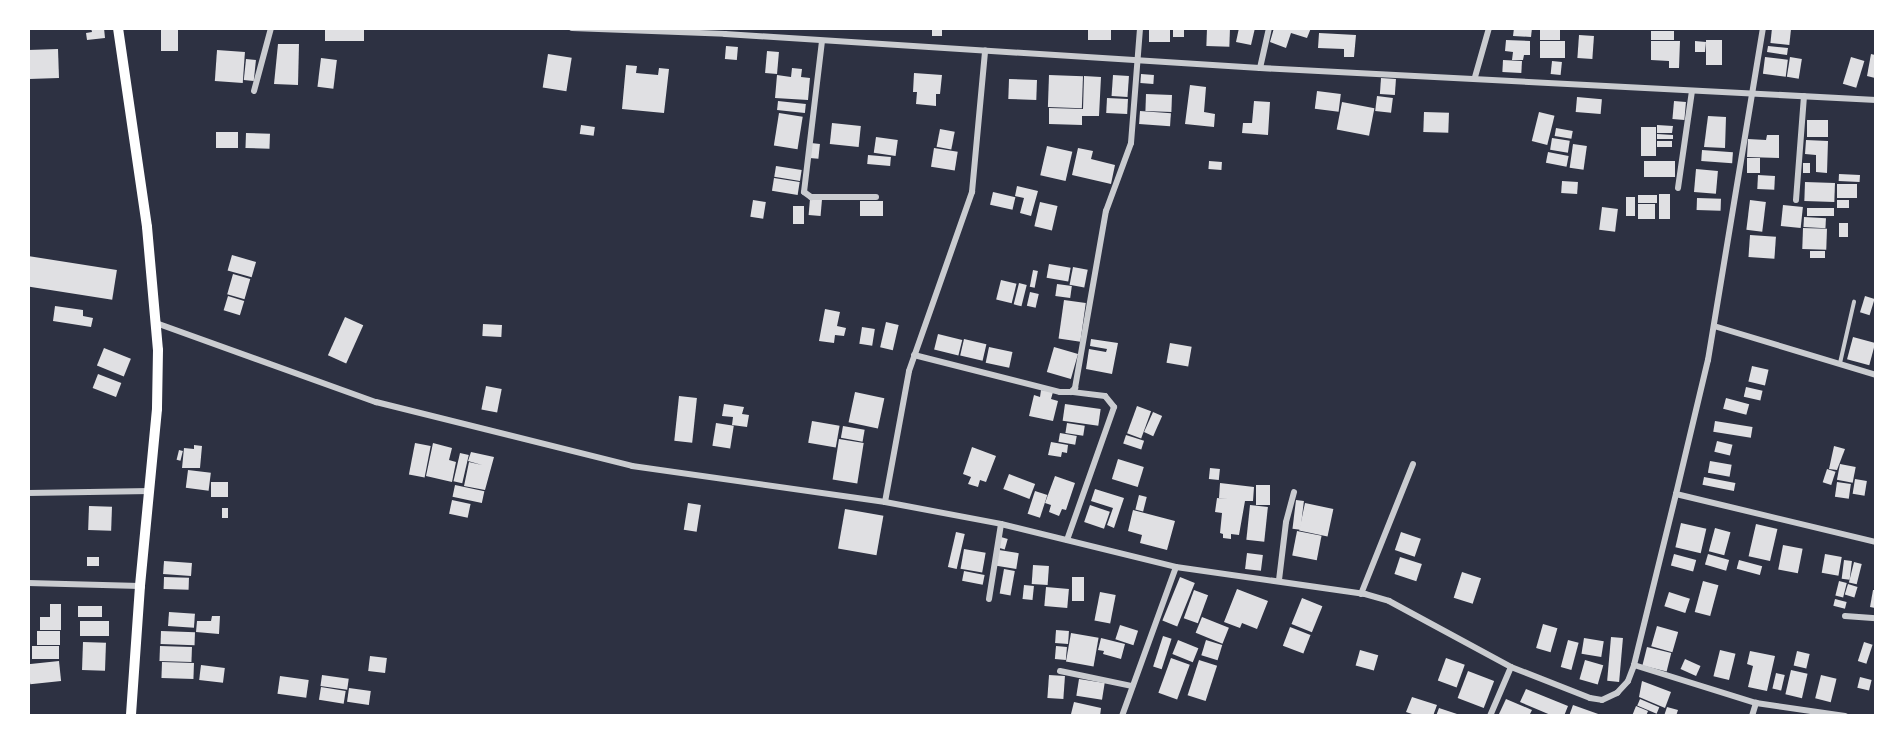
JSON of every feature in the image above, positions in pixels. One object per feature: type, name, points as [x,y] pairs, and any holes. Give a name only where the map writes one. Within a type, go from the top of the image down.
[{"type":"main road","points":[[118,28],[147,227],[156,323],[158,409],[140,586],[131,716]]},
{"type":"street","points":[[254,91],[271,28]]},
{"type":"street","points":[[572,28],[726,31],[822,41],[1260,68],[1475,77],[1875,100]]},
{"type":"street","points":[[1071,392],[1077,384],[1106,211],[1131,143],[1140,28]]},
{"type":"street","points":[[1260,68],[1269,28]]},
{"type":"street","points":[[1475,77],[1489,28]]},
{"type":"street","points":[[156,323],[376,402],[632,466],[885,502],[1001,524],[1176,567],[1279,580],[1362,594],[1389,601],[1511,667],[1590,699],[1602,700],[1617,693],[1628,681],[1635,665],[1676,494],[1714,326],[1750,93],[1763,28]]},
{"type":"street","points":[[822,41],[804,192],[811,197],[876,197]]},
{"type":"street","points":[[885,502],[914,355],[972,192],[986,51]]},
{"type":"street","points":[[1678,188],[1692,91]]},
{"type":"street","points":[[1796,200],[1804,96]]},
{"type":"street","points":[[1714,326],[1875,375]]},
{"type":"street","points":[[914,355],[1060,392],[1105,396],[1114,407],[1067,540]]},
{"type":"street","points":[[1362,594],[1413,464]]},
{"type":"street","points":[[28,493],[150,491]]},
{"type":"street","points":[[1279,580],[1286,522],[1294,492]]},
{"type":"street","points":[[1676,494],[1875,542]]},
{"type":"street","points":[[989,599],[1001,524]]},
{"type":"street","points":[[1122,716],[1176,567]]},
{"type":"street","points":[[28,583],[140,586]]},
{"type":"street","points":[[1845,616],[1875,618]]},
{"type":"street","points":[[1635,665],[1756,703],[1845,716]]},
{"type":"street","points":[[1490,716],[1511,667]]},
{"type":"street","points":[[1060,671],[1132,686]]},
{"type":"street","points":[[1752,716],[1756,703]]},
{"type":"lane","points":[[1840,364],[1854,302]]},
{"type":"building","points":[[91,28],[104,28],[105,38],[87,40],[86,33],[92,32]]},
{"type":"building","points":[[161,28],[178,28],[178,51],[161,51]]},
{"type":"building","points":[[325,28],[364,28],[364,41],[325,41]]},
{"type":"building","points":[[932,28],[942,28],[942,36],[932,36]]},
{"type":"building","points":[[1088,28],[1111,28],[1111,40],[1088,40]]},
{"type":"building","points":[[1149,28],[1170,28],[1170,42],[1149,42]]},
{"type":"building","points":[[1173,28],[1184,28],[1184,37],[1173,37]]},
{"type":"building","points":[[1207,28],[1230,29],[1229,47],[1206,46]]},
{"type":"building","points":[[1239,28],[1255,28],[1251,45],[1236,42]]},
{"type":"building","points":[[1274,28],[1311,28],[1307,38],[1291,33],[1286,48],[1270,42]]},
{"type":"building","points":[[1514,28],[1532,28],[1531,37],[1513,36]]},
{"type":"building","points":[[1772,28],[1791,30],[1789,45],[1770,43]]},
{"type":"building","points":[[1540,30],[1560,30],[1560,40],[1540,40]]},
{"type":"building","points":[[1651,31],[1674,31],[1674,40],[1651,40]]},
{"type":"building","points":[[1319,33],[1356,35],[1354,57],[1344,57],[1344,49],[1318,48]]},
{"type":"building","points":[[1579,35],[1594,36],[1592,59],[1577,58]]},
{"type":"building","points":[[1506,40],[1530,41],[1530,55],[1524,55],[1523,60],[1512,60],[1513,52],[1505,51]]},
{"type":"building","points":[[1706,40],[1722,40],[1722,65],[1706,65]]},
{"type":"building","points":[[1540,41],[1565,41],[1565,58],[1540,58]]},
{"type":"building","points":[[1651,41],[1680,41],[1679,68],[1669,68],[1669,61],[1651,60]]},
{"type":"building","points":[[1695,41],[1706,42],[1705,52],[1695,52]]},
{"type":"building","points":[[278,44],[299,44],[298,85],[274,84]]},
{"type":"building","points":[[726,46],[738,47],[737,60],[725,59]]},
{"type":"building","points":[[1768,46],[1788,48],[1787,55],[1767,52]]},
{"type":"building","points":[[58,49],[59,78],[29,79],[28,50]]},
{"type":"building","points":[[217,50],[245,52],[243,83],[215,81]]},
{"type":"building","points":[[767,51],[779,52],[777,74],[765,73]]},
{"type":"building","points":[[548,54],[572,58],[566,91],[543,88]]},
{"type":"building","points":[[1871,54],[1875,55],[1875,78],[1867,76]]},
{"type":"building","points":[[1765,57],[1788,60],[1786,77],[1763,74]]},
{"type":"building","points":[[1790,57],[1802,59],[1799,79],[1787,77]]},
{"type":"building","points":[[1851,57],[1864,61],[1856,88],[1843,84]]},
{"type":"building","points":[[321,58],[337,60],[333,89],[317,87]]},
{"type":"building","points":[[246,59],[256,60],[254,81],[244,80]]},
{"type":"building","points":[[1503,60],[1522,61],[1521,73],[1502,72]]},
{"type":"building","points":[[1552,61],[1562,62],[1561,75],[1551,74]]},
{"type":"building","points":[[626,65],[637,66],[636,73],[658,75],[659,68],[669,69],[664,113],[622,109]]},
{"type":"building","points":[[792,68],[802,69],[801,77],[810,78],[808,100],[775,98],[777,75],[791,77]]},
{"type":"building","points":[[914,73],[942,75],[940,94],[936,94],[936,106],[916,104],[917,92],[913,92]]},
{"type":"building","points":[[1141,74],[1154,75],[1153,84],[1140,83]]},
{"type":"building","points":[[1049,75],[1083,76],[1082,108],[1048,107]]},
{"type":"building","points":[[1113,75],[1129,76],[1127,97],[1112,96]]},
{"type":"building","points":[[1084,76],[1101,77],[1099,116],[1082,116],[1082,125],[1049,124],[1049,108],[1083,109]]},
{"type":"building","points":[[1381,78],[1396,79],[1395,95],[1380,94]]},
{"type":"building","points":[[1009,79],[1037,80],[1036,100],[1008,99]]},
{"type":"building","points":[[1190,85],[1206,87],[1204,112],[1215,114],[1214,127],[1185,124]]},
{"type":"building","points":[[1317,91],[1341,94],[1339,112],[1315,109]]},
{"type":"building","points":[[1146,94],[1172,95],[1171,112],[1145,111]]},
{"type":"building","points":[[1377,96],[1393,98],[1391,113],[1375,111]]},
{"type":"building","points":[[1577,97],[1602,99],[1601,114],[1576,112]]},
{"type":"building","points":[[1107,98],[1128,99],[1127,114],[1106,113]]},
{"type":"building","points":[[778,101],[806,104],[805,113],[777,110]]},
{"type":"building","points":[[1254,101],[1270,102],[1268,135],[1242,133],[1243,123],[1252,123]]},
{"type":"building","points":[[1674,101],[1686,102],[1684,120],[1672,119]]},
{"type":"building","points":[[1342,102],[1374,108],[1369,136],[1337,129]]},
{"type":"building","points":[[1140,111],[1171,113],[1170,126],[1139,124]]},
{"type":"building","points":[[1424,112],[1449,113],[1448,133],[1423,132]]},
{"type":"building","points":[[1539,112],[1555,116],[1547,145],[1532,141]]},
{"type":"building","points":[[779,113],[803,117],[798,149],[774,146]]},
{"type":"building","points":[[1708,116],[1726,117],[1725,148],[1704,147]]},
{"type":"building","points":[[1807,120],[1828,120],[1828,137],[1807,137]]},
{"type":"building","points":[[832,123],[861,126],[859,147],[830,144]]},
{"type":"building","points":[[581,125],[595,127],[594,136],[580,134]]},
{"type":"building","points":[[1657,125],[1673,126],[1672,133],[1657,133]]},
{"type":"building","points":[[1641,127],[1656,127],[1656,156],[1641,156]]},
{"type":"building","points":[[1556,128],[1573,131],[1571,139],[1555,136]]},
{"type":"building","points":[[940,129],[955,132],[951,150],[937,147]]},
{"type":"building","points":[[216,132],[238,132],[238,148],[216,148]]},
{"type":"building","points":[[246,133],[270,134],[269,149],[245,148]]},
{"type":"building","points":[[1657,134],[1673,135],[1673,139],[1657,139]]},
{"type":"building","points":[[1767,135],[1779,135],[1779,158],[1747,157],[1748,139],[1766,140]]},
{"type":"building","points":[[876,137],[898,140],[896,156],[874,153]]},
{"type":"building","points":[[1552,138],[1570,141],[1568,153],[1550,150]]},
{"type":"building","points":[[1806,140],[1828,141],[1827,173],[1816,172],[1816,155],[1805,154]]},
{"type":"building","points":[[1657,141],[1672,141],[1672,147],[1657,147]]},
{"type":"building","points":[[811,143],[820,144],[818,159],[809,158]]},
{"type":"building","points":[[1573,144],[1587,146],[1584,170],[1570,168]]},
{"type":"building","points":[[1047,146],[1072,152],[1066,181],[1040,175]]},
{"type":"building","points":[[934,148],[958,152],[955,171],[931,167]]},
{"type":"building","points":[[1078,148],[1093,151],[1091,159],[1115,165],[1111,184],[1072,175]]},
{"type":"building","points":[[1702,150],[1733,152],[1732,163],[1701,161]]},
{"type":"building","points":[[1548,152],[1569,156],[1567,167],[1546,163]]},
{"type":"building","points":[[868,155],[891,157],[890,166],[867,164]]},
{"type":"building","points":[[1747,158],[1760,158],[1760,173],[1747,173]]},
{"type":"building","points":[[1209,161],[1222,162],[1221,170],[1208,169]]},
{"type":"building","points":[[1644,161],[1675,161],[1675,177],[1644,177]]},
{"type":"building","points":[[1803,163],[1810,163],[1810,173],[1803,173]]},
{"type":"building","points":[[776,166],[802,170],[800,181],[774,177]]},
{"type":"building","points":[[1696,169],[1718,171],[1716,194],[1694,192]]},
{"type":"building","points":[[1839,174],[1860,175],[1860,182],[1839,181]]},
{"type":"building","points":[[1758,175],[1775,176],[1774,190],[1757,189]]},
{"type":"building","points":[[774,178],[800,182],[798,195],[772,191]]},
{"type":"building","points":[[1562,181],[1578,182],[1577,194],[1561,193]]},
{"type":"building","points":[[1805,182],[1835,183],[1834,202],[1804,201]]},
{"type":"building","points":[[1837,184],[1857,184],[1857,198],[1837,198]]},
{"type":"building","points":[[1017,186],[1038,191],[1031,216],[1020,213],[1024,198],[1015,196]]},
{"type":"building","points":[[993,192],[1015,197],[1012,210],[990,205]]},
{"type":"building","points":[[1659,194],[1670,194],[1670,219],[1659,219]]},
{"type":"building","points":[[1638,195],[1657,195],[1657,203],[1638,203]]},
{"type":"building","points":[[1626,197],[1635,197],[1635,216],[1626,216]]},
{"type":"building","points":[[1697,198],[1721,199],[1721,211],[1697,210]]},
{"type":"building","points":[[810,199],[822,200],[821,216],[809,215]]},
{"type":"building","points":[[753,200],[766,202],[763,219],[750,217]]},
{"type":"building","points":[[1750,200],[1766,202],[1762,232],[1746,230]]},
{"type":"building","points":[[1837,200],[1849,200],[1849,208],[1837,208]]},
{"type":"building","points":[[860,201],[883,201],[883,216],[860,216]]},
{"type":"building","points":[[1040,202],[1058,206],[1052,230],[1034,226]]},
{"type":"building","points":[[1638,204],[1655,204],[1655,219],[1638,219]]},
{"type":"building","points":[[1783,205],[1803,207],[1801,228],[1781,226]]},
{"type":"building","points":[[793,206],[804,206],[804,224],[793,224]]},
{"type":"building","points":[[1602,207],[1618,209],[1615,232],[1599,230]]},
{"type":"building","points":[[1807,208],[1834,208],[1834,216],[1807,216]]},
{"type":"building","points":[[1804,217],[1826,218],[1825,228],[1803,227]]},
{"type":"building","points":[[1839,223],[1848,223],[1848,237],[1839,237]]},
{"type":"building","points":[[1803,228],[1827,229],[1826,250],[1802,249]]},
{"type":"building","points":[[1750,235],[1776,237],[1774,259],[1748,257]]},
{"type":"building","points":[[1810,251],[1825,251],[1825,258],[1810,258]]},
{"type":"building","points":[[232,255],[256,262],[252,277],[228,270]]},
{"type":"building","points":[[28,256],[117,270],[112,300],[28,286]]},
{"type":"building","points":[[1049,264],[1071,268],[1068,282],[1047,278]]},
{"type":"building","points":[[1073,267],[1088,270],[1084,288],[1070,285]]},
{"type":"building","points":[[1033,270],[1038,271],[1035,288],[1030,287]]},
{"type":"building","points":[[233,274],[250,279],[245,299],[227,294]]},
{"type":"building","points":[[1001,280],[1017,284],[1012,303],[996,299]]},
{"type":"building","points":[[1019,283],[1027,285],[1021,306],[1014,304]]},
{"type":"building","points":[[1057,284],[1072,286],[1070,298],[1055,296]]},
{"type":"building","points":[[1030,292],[1039,294],[1036,308],[1027,306]]},
{"type":"building","points":[[228,296],[244,301],[240,315],[224,310]]},
{"type":"building","points":[[1865,296],[1875,299],[1870,315],[1860,312]]},
{"type":"building","points":[[1064,300],[1086,303],[1080,342],[1059,339]]},
{"type":"building","points":[[55,306],[83,310],[83,316],[93,318],[91,327],[53,321]]},
{"type":"building","points":[[825,309],[840,312],[837,326],[846,328],[844,336],[835,335],[834,343],[819,341]]},
{"type":"building","points":[[345,317],[363,325],[346,364],[328,355]]},
{"type":"building","points":[[886,322],[899,325],[893,350],[880,347]]},
{"type":"building","points":[[483,324],[502,325],[501,337],[482,336]]},
{"type":"building","points":[[862,327],[875,329],[872,346],[859,344]]},
{"type":"building","points":[[938,334],[962,340],[958,356],[934,350]]},
{"type":"building","points":[[1853,337],[1875,343],[1869,365],[1847,359]]},
{"type":"building","points":[[964,339],[986,344],[983,361],[960,356]]},
{"type":"building","points":[[1091,339],[1118,343],[1112,374],[1086,369],[1089,349],[1106,352],[1107,349],[1090,346]]},
{"type":"building","points":[[1170,343],[1192,347],[1188,367],[1167,363]]},
{"type":"building","points":[[989,347],[1012,352],[1009,368],[986,363]]},
{"type":"building","points":[[1054,347],[1078,354],[1071,379],[1047,372]]},
{"type":"building","points":[[104,348],[131,359],[124,376],[97,366]]},
{"type":"building","points":[[1752,366],[1769,370],[1765,385],[1748,382]]},
{"type":"building","points":[[98,374],[121,383],[116,397],[93,388]]},
{"type":"building","points":[[486,386],[502,389],[497,413],[481,410]]},
{"type":"building","points":[[1746,387],[1763,391],[1760,401],[1744,397]]},
{"type":"building","points":[[1041,390],[1053,392],[1051,399],[1058,401],[1053,421],[1029,416],[1034,395],[1040,397]]},
{"type":"building","points":[[855,392],[884,398],[878,429],[849,422]]},
{"type":"building","points":[[679,396],[697,398],[692,443],[674,441]]},
{"type":"building","points":[[1726,398],[1749,404],[1746,415],[1723,409]]},
{"type":"building","points":[[724,404],[744,407],[742,414],[749,415],[747,427],[732,425],[733,417],[722,416]]},
{"type":"building","points":[[1065,404],[1101,409],[1098,426],[1063,421]]},
{"type":"building","points":[[1137,406],[1151,411],[1141,438],[1127,433]]},
{"type":"building","points":[[1153,412],[1162,416],[1153,436],[1144,432]]},
{"type":"building","points":[[812,421],[840,426],[836,448],[808,443]]},
{"type":"building","points":[[1715,421],[1753,427],[1751,438],[1713,432]]},
{"type":"building","points":[[716,423],[734,426],[730,449],[712,446]]},
{"type":"building","points":[[1067,423],[1085,426],[1083,436],[1065,433]]},
{"type":"building","points":[[843,426],[865,430],[863,442],[841,438]]},
{"type":"building","points":[[1060,433],[1077,436],[1075,445],[1058,442]]},
{"type":"building","points":[[1126,435],[1144,441],[1141,449],[1123,444]]},
{"type":"building","points":[[839,439],[864,443],[857,483],[833,479]]},
{"type":"building","points":[[1717,441],[1733,445],[1730,456],[1714,452]]},
{"type":"building","points":[[1051,442],[1068,445],[1067,453],[1062,452],[1061,457],[1048,455]]},
{"type":"building","points":[[415,443],[431,446],[425,477],[409,474]]},
{"type":"building","points":[[433,443],[452,448],[449,460],[456,462],[452,482],[426,476]]},
{"type":"building","points":[[194,445],[202,446],[200,468],[182,468],[184,448],[194,449]]},
{"type":"building","points":[[1834,446],[1845,449],[1837,470],[1829,469]]},
{"type":"building","points":[[972,447],[996,456],[986,482],[980,480],[978,487],[968,484],[971,477],[963,474]]},
{"type":"building","points":[[179,450],[183,451],[180,461],[177,460]]},
{"type":"building","points":[[471,452],[494,457],[485,490],[464,486],[469,462],[482,465],[468,461]]},
{"type":"building","points":[[460,453],[469,455],[462,483],[453,481]]},
{"type":"building","points":[[1118,459],[1144,467],[1138,487],[1112,479]]},
{"type":"building","points":[[1710,461],[1732,465],[1730,477],[1708,473]]},
{"type":"building","points":[[1840,464],[1856,467],[1853,483],[1837,480]]},
{"type":"building","points":[[1210,468],[1220,469],[1219,480],[1209,479]]},
{"type":"building","points":[[1827,469],[1836,472],[1831,485],[1823,482]]},
{"type":"building","points":[[188,470],[211,473],[209,491],[186,488]]},
{"type":"building","points":[[1009,474],[1035,484],[1029,499],[1003,489]]},
{"type":"building","points":[[1055,476],[1075,483],[1066,510],[1062,509],[1059,516],[1049,512],[1051,505],[1045,503]]},
{"type":"building","points":[[1704,477],[1735,483],[1734,491],[1702,485]]},
{"type":"building","points":[[1855,479],[1867,481],[1865,496],[1853,494]]},
{"type":"building","points":[[211,482],[228,482],[228,497],[211,497]]},
{"type":"building","points":[[1837,482],[1851,484],[1849,499],[1835,497]]},
{"type":"building","points":[[1220,483],[1254,487],[1253,501],[1245,501],[1239,535],[1231,534],[1231,539],[1223,538],[1223,534],[1220,533],[1222,513],[1215,512],[1217,498],[1228,499],[1219,498]]},
{"type":"building","points":[[455,485],[484,491],[482,503],[453,497]]},
{"type":"building","points":[[1256,485],[1270,485],[1270,505],[1256,505]]},
{"type":"building","points":[[1095,489],[1124,498],[1114,528],[1107,525],[1113,508],[1091,501]]},
{"type":"building","points":[[1035,491],[1047,495],[1040,518],[1028,514]]},
{"type":"building","points":[[1139,495],[1147,497],[1143,511],[1135,510]]},
{"type":"building","points":[[452,500],[471,504],[468,518],[449,514]]},
{"type":"building","points":[[1296,500],[1304,501],[1300,530],[1292,529]]},
{"type":"building","points":[[688,503],[701,505],[697,532],[684,530]]},
{"type":"building","points":[[1305,503],[1333,509],[1328,536],[1299,530]]},
{"type":"building","points":[[1090,505],[1110,512],[1104,529],[1084,522]]},
{"type":"building","points":[[1250,505],[1268,507],[1264,542],[1246,540]]},
{"type":"building","points":[[89,506],[112,507],[111,531],[88,530]]},
{"type":"building","points":[[222,508],[228,508],[228,518],[222,518]]},
{"type":"building","points":[[845,509],[883,516],[876,555],[838,548]]},
{"type":"building","points":[[1133,510],[1175,521],[1167,550],[1140,543],[1142,535],[1128,531]]},
{"type":"building","points":[[1681,523],[1706,529],[1701,553],[1675,547]]},
{"type":"building","points":[[1756,524],[1777,529],[1770,561],[1749,556]]},
{"type":"building","points":[[1715,528],[1730,532],[1724,555],[1709,551]]},
{"type":"building","points":[[1297,531],[1322,536],[1317,560],[1292,556]]},
{"type":"building","points":[[956,532],[965,534],[957,569],[948,567]]},
{"type":"building","points":[[1401,532],[1421,539],[1415,557],[1395,550]]},
{"type":"building","points":[[1001,537],[1008,539],[1005,550],[998,548]]},
{"type":"building","points":[[1783,545],[1803,549],[1798,573],[1778,570]]},
{"type":"building","points":[[964,549],[986,553],[982,573],[961,569]]},
{"type":"building","points":[[999,550],[1019,553],[1016,569],[996,566]]},
{"type":"building","points":[[1247,553],[1263,555],[1261,571],[1245,569]]},
{"type":"building","points":[[1674,554],[1696,560],[1693,572],[1671,566]]},
{"type":"building","points":[[1708,554],[1729,560],[1726,571],[1705,565]]},
{"type":"building","points":[[1825,554],[1842,557],[1838,576],[1822,573]]},
{"type":"building","points":[[87,557],[99,557],[99,566],[87,566]]},
{"type":"building","points":[[1400,557],[1422,564],[1416,581],[1394,574]]},
{"type":"building","points":[[1739,560],[1762,566],[1760,575],[1737,569]]},
{"type":"building","points":[[1844,560],[1852,561],[1850,580],[1842,579]]},
{"type":"building","points":[[164,561],[192,563],[191,576],[163,574]]},
{"type":"building","points":[[1854,562],[1862,564],[1857,584],[1849,582]]},
{"type":"building","points":[[1033,565],[1049,566],[1048,585],[1032,584]]},
{"type":"building","points":[[1004,569],[1015,571],[1010,596],[1000,594]]},
{"type":"building","points":[[964,571],[985,575],[983,585],[962,581]]},
{"type":"building","points":[[1462,572],[1481,578],[1473,604],[1454,598]]},
{"type":"building","points":[[164,577],[189,578],[189,590],[164,589]]},
{"type":"building","points":[[1072,577],[1084,577],[1084,601],[1072,601]]},
{"type":"building","points":[[1180,577],[1195,583],[1177,627],[1162,621]]},
{"type":"building","points":[[1703,581],[1718,585],[1710,616],[1695,612]]},
{"type":"building","points":[[1839,581],[1847,583],[1843,597],[1835,596]]},
{"type":"building","points":[[1848,584],[1858,587],[1854,597],[1845,595]]},
{"type":"building","points":[[1024,585],[1034,586],[1032,600],[1023,599]]},
{"type":"building","points":[[1046,587],[1069,589],[1067,608],[1044,606]]},
{"type":"building","points":[[1237,589],[1268,601],[1257,629],[1242,623],[1240,628],[1224,622]]},
{"type":"building","points":[[1194,590],[1208,595],[1198,623],[1184,618]]},
{"type":"building","points":[[1873,590],[1875,590],[1875,608],[1870,607]]},
{"type":"building","points":[[1100,592],[1116,595],[1110,624],[1094,620]]},
{"type":"building","points":[[1669,592],[1690,599],[1685,613],[1664,606]]},
{"type":"building","points":[[1302,598],[1322,606],[1312,632],[1292,624]]},
{"type":"building","points":[[1835,599],[1847,602],[1845,609],[1833,606]]},
{"type":"building","points":[[50,604],[61,604],[61,630],[40,630],[40,617],[50,617]]},
{"type":"building","points":[[78,606],[102,606],[102,617],[78,617]]},
{"type":"building","points":[[169,612],[195,614],[194,628],[168,626]]},
{"type":"building","points":[[212,616],[220,616],[219,634],[196,632],[197,621],[211,621]]},
{"type":"building","points":[[1202,617],[1229,628],[1223,644],[1196,633]]},
{"type":"building","points":[[80,621],[109,621],[109,636],[80,636]]},
{"type":"building","points":[[1543,624],[1557,628],[1551,652],[1536,648]]},
{"type":"building","points":[[1120,625],[1138,631],[1133,645],[1115,639]]},
{"type":"building","points":[[1657,626],[1678,632],[1672,652],[1651,646]]},
{"type":"building","points":[[1290,627],[1311,635],[1303,654],[1283,646]]},
{"type":"building","points":[[1056,630],[1069,631],[1068,644],[1055,643]]},
{"type":"building","points":[[37,631],[60,631],[60,645],[37,645]]},
{"type":"building","points":[[161,631],[195,632],[195,645],[161,644]]},
{"type":"building","points":[[1071,633],[1099,638],[1094,666],[1066,662]]},
{"type":"building","points":[[1163,636],[1172,639],[1162,669],[1153,666]]},
{"type":"building","points":[[1611,637],[1623,638],[1619,682],[1607,681]]},
{"type":"building","points":[[1101,638],[1125,644],[1121,659],[1103,654],[1104,651],[1098,650]]},
{"type":"building","points":[[1584,638],[1604,641],[1601,657],[1581,654]]},
{"type":"building","points":[[1178,640],[1198,648],[1193,662],[1172,654]]},
{"type":"building","points":[[1206,640],[1222,645],[1218,660],[1201,655]]},
{"type":"building","points":[[1568,640],[1579,643],[1571,670],[1561,667]]},
{"type":"building","points":[[83,642],[106,643],[105,671],[82,670]]},
{"type":"building","points":[[1864,642],[1873,645],[1866,664],[1858,661]]},
{"type":"building","points":[[32,646],[59,646],[59,659],[32,659]]},
{"type":"building","points":[[160,646],[192,647],[191,662],[159,661]]},
{"type":"building","points":[[1056,646],[1067,647],[1066,660],[1055,659]]},
{"type":"building","points":[[1647,647],[1671,653],[1667,671],[1642,665]]},
{"type":"building","points":[[1360,650],[1378,655],[1374,671],[1356,665]]},
{"type":"building","points":[[1720,650],[1736,654],[1729,680],[1713,676]]},
{"type":"building","points":[[1750,651],[1775,656],[1767,691],[1748,687],[1753,666],[1747,664]]},
{"type":"building","points":[[1797,651],[1810,654],[1806,669],[1794,666]]},
{"type":"building","points":[[370,656],[387,658],[385,673],[368,671]]},
{"type":"building","points":[[1171,658],[1190,665],[1177,700],[1158,693]]},
{"type":"building","points":[[1446,658],[1465,665],[1457,687],[1438,681]]},
{"type":"building","points":[[1685,659],[1701,666],[1696,676],[1681,669]]},
{"type":"building","points":[[1199,660],[1217,666],[1206,701],[1188,695]]},
{"type":"building","points":[[1585,660],[1603,665],[1598,684],[1579,679]]},
{"type":"building","points":[[59,661],[61,681],[30,684],[28,664]]},
{"type":"building","points":[[162,662],[194,663],[193,679],[161,678]]},
{"type":"building","points":[[201,665],[225,668],[223,683],[199,680]]},
{"type":"building","points":[[1791,670],[1808,674],[1802,698],[1785,694]]},
{"type":"building","points":[[1468,671],[1494,681],[1484,708],[1458,698]]},
{"type":"building","points":[[1776,673],[1785,675],[1781,691],[1772,689]]},
{"type":"building","points":[[322,675],[349,679],[347,690],[320,686]]},
{"type":"building","points":[[1049,675],[1065,676],[1063,699],[1047,698]]},
{"type":"building","points":[[1821,675],[1837,679],[1831,702],[1815,698]]},
{"type":"building","points":[[280,676],[309,680],[306,698],[277,694]]},
{"type":"building","points":[[1860,677],[1872,680],[1869,691],[1857,688]]},
{"type":"building","points":[[1079,679],[1105,683],[1102,700],[1076,696]]},
{"type":"building","points":[[1642,681],[1671,692],[1665,708],[1639,697]]},
{"type":"building","points":[[321,687],[346,691],[344,704],[319,700]]},
{"type":"building","points":[[349,688],[371,691],[369,705],[347,702]]},
{"type":"building","points":[[1526,689],[1568,706],[1564,716],[1553,716],[1520,702]]},
{"type":"building","points":[[1412,697],[1437,705],[1433,716],[1418,716],[1406,712]]},
{"type":"building","points":[[1506,699],[1532,710],[1529,716],[1498,716]]},
{"type":"building","points":[[1640,699],[1659,707],[1657,714],[1637,705]]},
{"type":"building","points":[[1074,702],[1101,708],[1100,716],[1071,714]]},
{"type":"building","points":[[1573,705],[1601,715],[1601,716],[1569,716]]},
{"type":"building","points":[[1636,706],[1648,711],[1646,716],[1632,716]]},
{"type":"building","points":[[1667,707],[1678,710],[1676,716],[1664,716]]},
{"type":"building","points":[[1439,708],[1460,715],[1460,716],[1436,716]]}]
